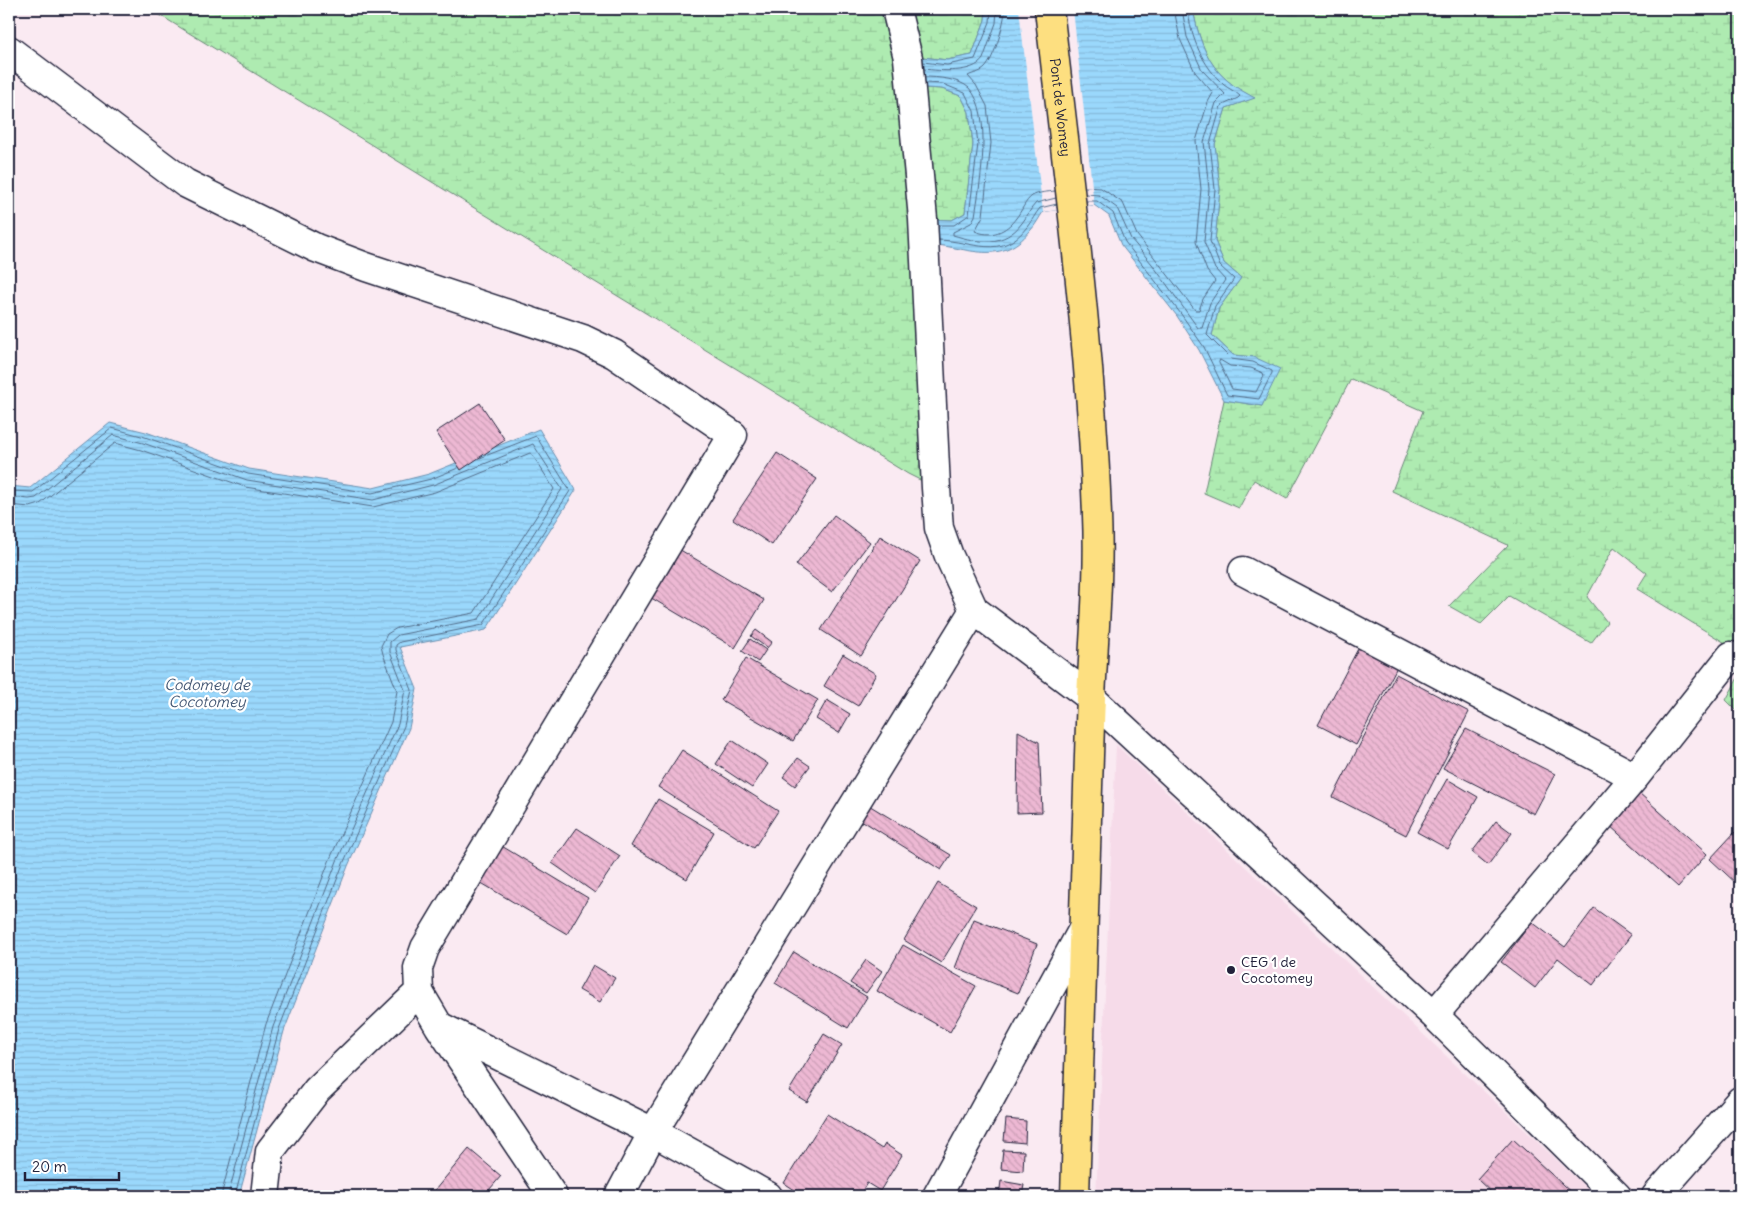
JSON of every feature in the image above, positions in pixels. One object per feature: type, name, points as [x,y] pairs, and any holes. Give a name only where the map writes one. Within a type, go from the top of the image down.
[{"type":"main road","name":"Pont de Womey","points":[[1049,9],[1072,207],[1091,403],[1097,517],[1075,1196]]},
{"type":"street","points":[[896,9],[908,58],[923,219],[939,528],[949,556],[974,610],[1090,697],[1434,1015],[1617,1196]]},
{"type":"street","points":[[9,50],[185,182],[316,248],[366,267],[583,339],[614,354],[733,435],[425,948],[418,968],[419,992],[439,1026],[553,1196]]},
{"type":"street","points":[[1243,571],[1635,778]]},
{"type":"street","points":[[620,1196],[653,1132],[974,610]]},
{"type":"street","points":[[1434,1015],[1635,778],[1731,656]]},
{"type":"street","points":[[937,1196],[1083,929]]},
{"type":"street","points":[[265,1196],[270,1151],[304,1104],[419,992]]},
{"type":"street","points":[[439,1026],[653,1132],[768,1196]]},
{"type":"street","points":[[1656,1196],[1740,1101]]},
{"type":"shaded area","name":"CEG 1 de Cocotomey","points":[[1116,745],[1595,1196],[1096,1196]]},
{"type":"green space","points":[[150,9],[986,9],[985,20],[972,55],[947,60],[922,57],[910,87],[942,89],[961,96],[969,112],[973,144],[965,213],[952,220],[924,219],[936,488],[908,474]]},
{"type":"green space","points":[[1193,9],[1740,9],[1740,652],[1637,589],[1647,573],[1614,547],[1587,597],[1607,622],[1591,643],[1509,596],[1481,624],[1449,606],[1508,545],[1392,491],[1423,411],[1351,379],[1287,499],[1254,480],[1239,508],[1204,493],[1224,400],[1262,406],[1254,357],[1233,355],[1212,335],[1219,308],[1241,278],[1224,263],[1215,241],[1220,189],[1215,144],[1226,108],[1254,98],[1231,84],[1214,66],[1200,39]]},
{"type":"green space","points":[[1740,674],[1740,714],[1726,700]]},
{"type":"water","points":[[986,9],[1193,9],[1200,39],[1214,66],[1231,84],[1255,98],[1226,108],[1215,144],[1220,189],[1215,241],[1224,263],[1241,278],[1219,308],[1212,335],[1233,355],[1254,357],[1280,369],[1262,406],[1224,400],[1199,350],[1177,316],[1121,245],[1109,216],[1094,205],[1043,212],[1030,231],[1018,243],[1006,249],[993,252],[925,244],[923,219],[952,220],[965,213],[973,144],[969,112],[961,96],[942,89],[910,87],[922,57],[947,60],[972,55],[985,20]]},
{"type":"water","name":"Codomey de Cocotomey","points":[[110,423],[146,432],[249,469],[373,488],[429,474],[539,429],[576,490],[486,630],[400,647],[417,689],[409,728],[348,866],[284,1031],[239,1196],[9,1196],[9,486],[30,488]]},
{"type":"pier","points":[[1019,9],[1073,9],[1094,205],[1043,212]]},
{"type":"building","points":[[480,403],[505,440],[461,470],[436,432]]},
{"type":"building","points":[[777,453],[817,479],[772,545],[733,519]]},
{"type":"building","points":[[834,515],[870,542],[832,592],[796,565]]},
{"type":"building","points":[[880,536],[920,561],[861,656],[821,630]]},
{"type":"building","points":[[667,542],[764,600],[735,648],[638,590]]},
{"type":"building","points":[[756,630],[772,642],[767,648],[751,636]]},
{"type":"building","points":[[750,639],[766,650],[758,662],[742,651]]},
{"type":"building","points":[[1360,645],[1398,665],[1356,745],[1318,725]]},
{"type":"building","points":[[843,654],[876,674],[858,706],[824,686]]},
{"type":"building","points":[[746,658],[818,700],[793,741],[721,700]]},
{"type":"building","points":[[1396,674],[1469,712],[1406,835],[1333,797]]},
{"type":"building","points":[[827,700],[850,714],[839,733],[816,719]]},
{"type":"building","points":[[1466,729],[1555,774],[1534,814],[1443,768]]},
{"type":"building","points":[[1018,731],[1039,742],[1042,812],[1017,813]]},
{"type":"building","points":[[732,740],[768,764],[752,788],[716,764]]},
{"type":"building","points":[[682,750],[778,811],[754,848],[658,787]]},
{"type":"building","points":[[798,758],[810,766],[795,786],[783,777]]},
{"type":"building","points":[[1447,779],[1478,797],[1448,849],[1417,832]]},
{"type":"building","points":[[1629,784],[1707,854],[1678,887],[1599,816]]},
{"type":"building","points":[[658,799],[714,832],[687,879],[631,846]]},
{"type":"building","points":[[867,804],[951,855],[941,870],[858,818]]},
{"type":"building","points":[[1496,821],[1512,833],[1488,865],[1472,852]]},
{"type":"building","points":[[577,828],[620,856],[595,893],[552,863]]},
{"type":"building","points":[[1735,832],[1740,837],[1740,883],[1738,885],[1710,859]]},
{"type":"building","points":[[500,845],[588,898],[567,934],[478,881]]},
{"type":"building","points":[[938,883],[976,906],[941,963],[904,940]]},
{"type":"building","points":[[1594,908],[1631,935],[1593,985],[1558,958],[1535,988],[1501,962],[1532,922],[1565,947]]},
{"type":"building","points":[[974,919],[1037,944],[1018,993],[955,968]]},
{"type":"building","points":[[903,945],[976,986],[950,1032],[877,991]]},
{"type":"building","points":[[794,952],[867,997],[848,1028],[775,983]]},
{"type":"building","points":[[866,960],[882,971],[866,993],[850,983]]},
{"type":"building","points":[[593,965],[615,978],[600,1002],[579,990]]},
{"type":"building","points":[[824,1034],[842,1045],[807,1102],[789,1091]]},
{"type":"building","points":[[827,1114],[882,1149],[885,1144],[902,1155],[880,1191],[867,1183],[859,1196],[804,1196],[784,1183]]},
{"type":"building","points":[[1006,1119],[1026,1121],[1025,1143],[1004,1141]]},
{"type":"building","points":[[1513,1139],[1575,1196],[1495,1196],[1477,1179]]},
{"type":"building","points":[[469,1149],[501,1176],[484,1196],[430,1196]]},
{"type":"building","points":[[1003,1150],[1024,1151],[1023,1171],[1001,1169]]},
{"type":"building","points":[[1001,1181],[1024,1185],[1022,1196],[999,1196]]},
{"type":"place","name":"CEG 1 de Cocotomey","points":[[1231,970]]}]
